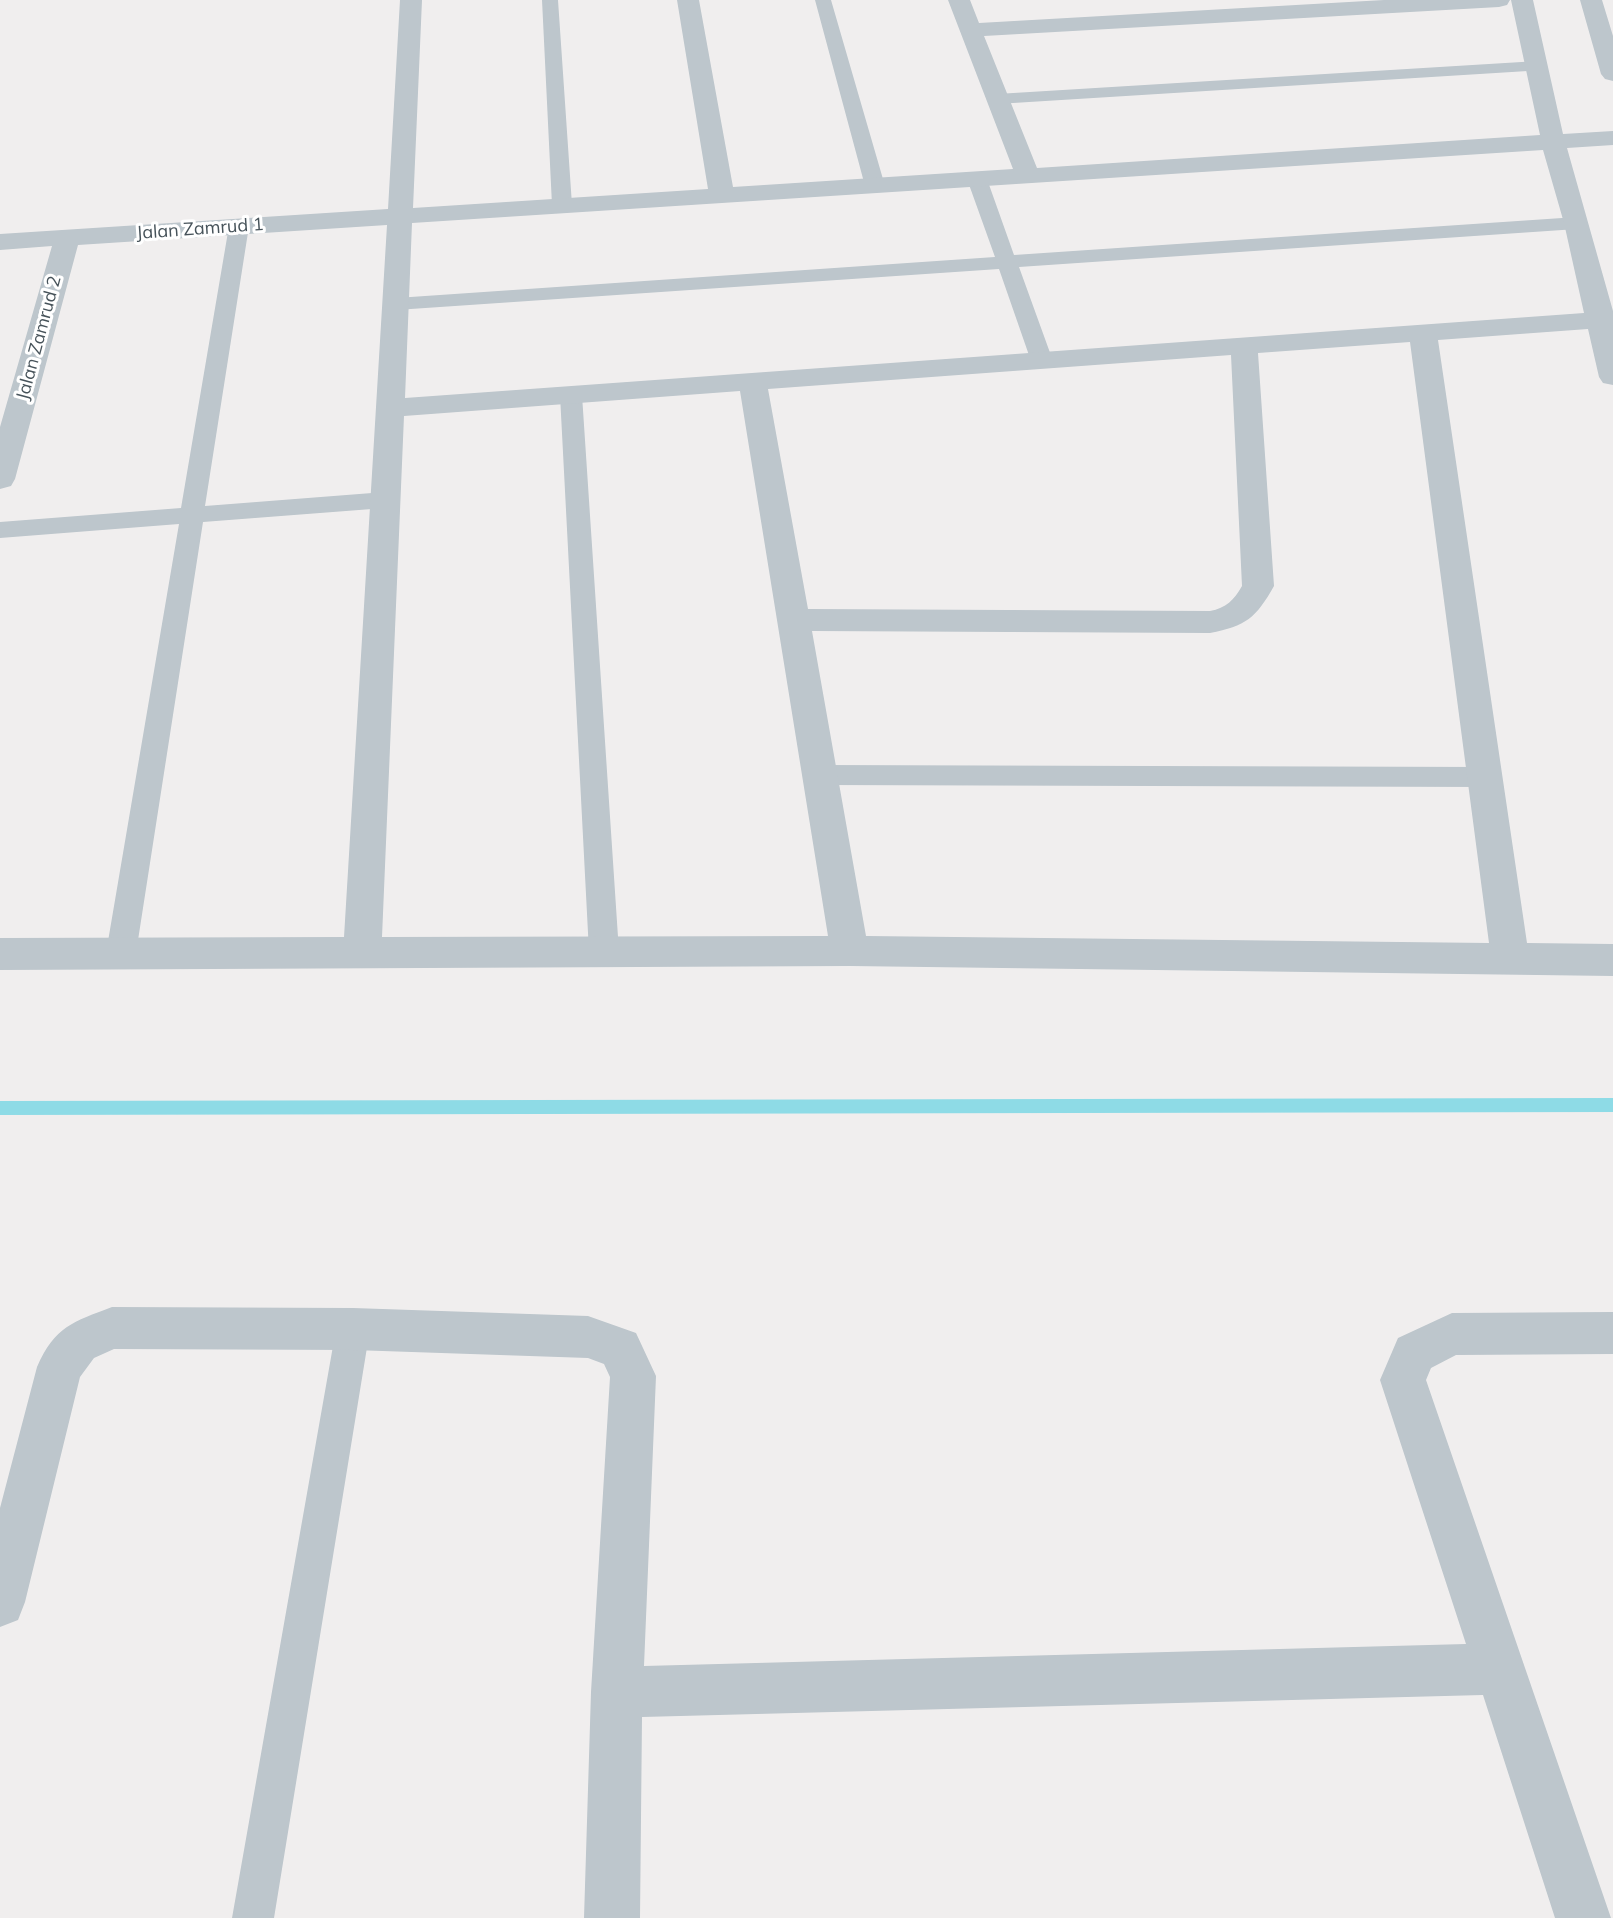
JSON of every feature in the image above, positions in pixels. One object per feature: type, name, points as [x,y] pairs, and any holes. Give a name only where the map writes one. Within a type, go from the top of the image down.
[{"type":"street","points":[[362,953],[411,0]]},
{"type":"street","points":[[688,0],[722,195]]},
{"type":"street","points":[[959,0],[1028,176]]},
{"type":"street","points":[[971,30],[1247,7],[1499,0]]},
{"type":"street","points":[[1522,0],[1553,142],[1607,320],[1613,377]]},
{"type":"street","points":[[1591,0],[1607,32],[1613,74]]},
{"type":"street","name":"Jalan Zamrud 1","points":[[0,242],[1613,138]]},
{"type":"street","name":"Jalan Zamrud 2","points":[[0,479],[67,237]]},
{"type":"street","points":[[390,408],[1607,320]]},
{"type":"street","points":[[1423,333],[1510,959]]},
{"type":"street","points":[[794,620],[1210,622],[1235,617],[1248,604],[1258,586],[1244,346]]},
{"type":"street","points":[[753,382],[850,951]]},
{"type":"street","points":[[0,954],[850,951],[1613,960]]},
{"type":"street","points":[[0,1602],[60,1367],[78,1343],[112,1328],[353,1329],[588,1337],[620,1348],[633,1376],[617,1692],[612,1918]]},
{"type":"street","points":[[1583,1918],[1403,1380],[1414,1353],[1452,1335],[1613,1333]]},
{"type":"street","points":[[617,1692],[1500,1669]]},
{"type":"lane","points":[[550,0],[562,205]]},
{"type":"lane","points":[[823,0],[875,186]]},
{"type":"lane","points":[[998,99],[1538,66]]},
{"type":"lane","points":[[977,179],[1042,361]]},
{"type":"lane","points":[[396,304],[1577,223]]},
{"type":"lane","points":[[121,953],[239,226]]},
{"type":"lane","points":[[571,395],[604,952]]},
{"type":"lane","points":[[0,530],[385,500]]},
{"type":"lane","points":[[820,775],[1486,777]]},
{"type":"lane","points":[[253,1918],[353,1329]]},
{"type":"waterway","points":[[0,1108],[1613,1105]]}]
